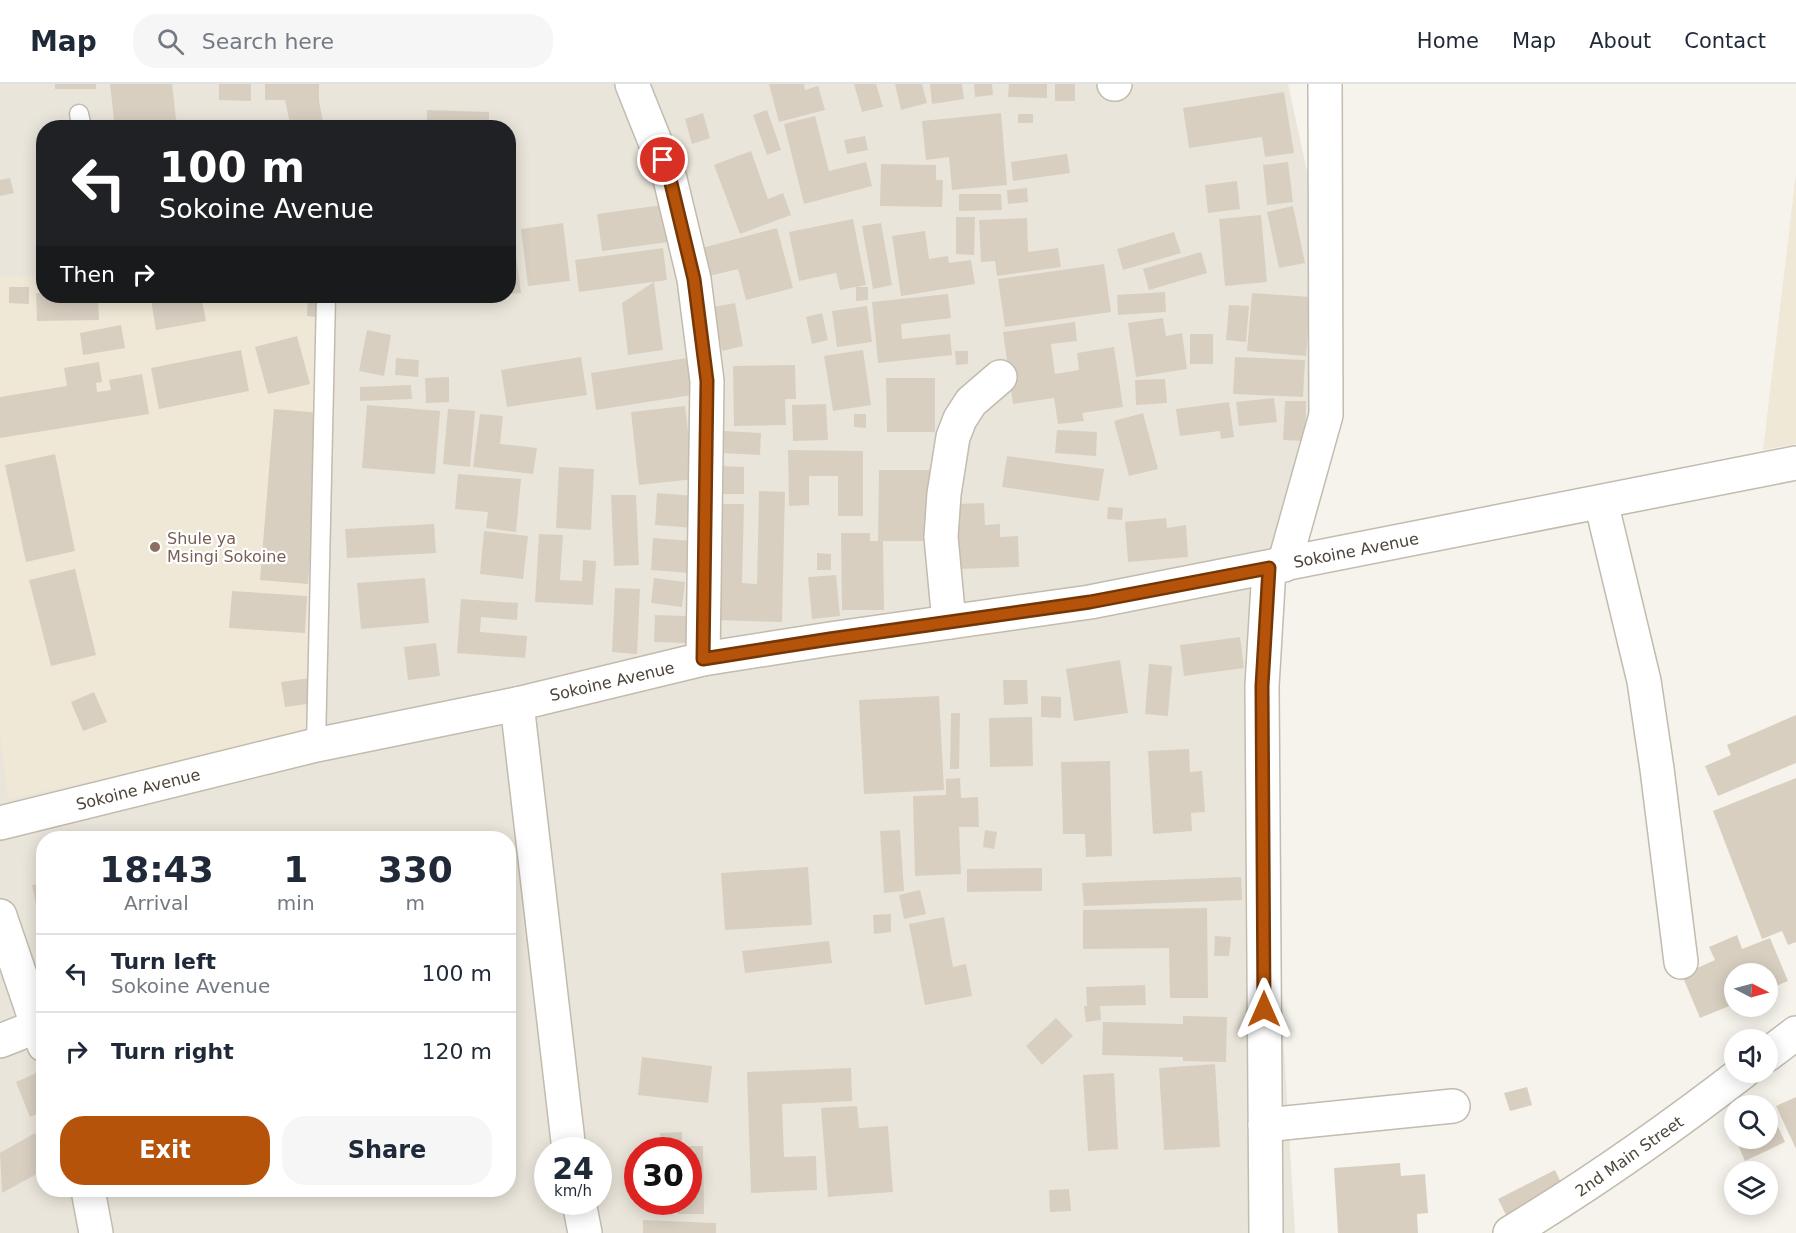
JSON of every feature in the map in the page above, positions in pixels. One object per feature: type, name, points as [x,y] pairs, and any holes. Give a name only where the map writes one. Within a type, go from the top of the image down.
[{"type":"street","points":[[632,84],[670,179],[694,279],[707,381],[703,659]]},
{"type":"street","points":[[1266,1233],[1262,686],[1276,566],[1326,415],[1325,84]]},
{"type":"street","points":[[949,622],[940,537],[953,437],[960,419],[971,402],[1000,377]]},
{"type":"street","name":"Sokoine Avenue","points":[[0,823],[316,745],[517,704],[703,659],[1090,602],[1796,463]]},
{"type":"street","points":[[1601,502],[1644,681],[1681,962]]},
{"type":"street","points":[[517,704],[567,1137]]},
{"type":"street","points":[[0,916],[36,1020]]},
{"type":"street","points":[[1778,1047],[1796,1033]]},
{"type":"street","points":[[0,1041],[36,1036]]},
{"type":"street","name":"2nd Main Street","points":[[1510,1233],[1566,1199],[1666,1131],[1729,1083]]},
{"type":"street","points":[[1264,1125],[1454,1106]]},
{"type":"street","points":[[89,1197],[96,1233]]},
{"type":"street","points":[[582,1215],[585,1233]]},
{"type":"lane","points":[[316,745],[326,303]]},
{"type":"shaded area","points":[[0,84],[1288,84],[1317,217],[1313,448],[1261,661],[1295,1233],[0,1233]]},
{"type":"shaded area","points":[[1796,174],[1796,444],[1763,450]]},
{"type":"shaded area","points":[[36,276],[36,303],[331,303],[327,407],[326,731],[8,799],[0,732],[0,277]]},
{"type":"building","points":[[55,84],[96,84],[96,89],[55,89]]},
{"type":"building","points":[[110,84],[172,84],[176,120],[114,120]]},
{"type":"building","points":[[219,84],[251,84],[251,101],[219,100]]},
{"type":"building","points":[[265,84],[319,84],[323,120],[289,120],[285,100],[265,100]]},
{"type":"building","points":[[769,84],[804,84],[805,90],[818,86],[825,110],[779,122]]},
{"type":"building","points":[[854,84],[876,84],[883,107],[862,112]]},
{"type":"building","points":[[895,84],[922,84],[927,103],[901,110]]},
{"type":"building","points":[[930,84],[962,84],[964,99],[932,104]]},
{"type":"building","points":[[974,84],[992,84],[993,95],[975,97]]},
{"type":"building","points":[[1009,84],[1047,84],[1047,98],[1008,97]]},
{"type":"building","points":[[1055,84],[1075,84],[1075,101],[1055,101]]},
{"type":"building","points":[[1284,92],[1294,153],[1265,157],[1262,137],[1189,148],[1183,108]]},
{"type":"building","points":[[427,110],[489,112],[489,120],[427,120]]},
{"type":"building","points":[[767,110],[781,150],[767,155],[753,115]]},
{"type":"building","points":[[703,113],[710,138],[692,144],[685,119]]},
{"type":"building","points":[[1001,113],[1007,185],[952,190],[949,157],[926,160],[922,121]]},
{"type":"building","points":[[1018,114],[1033,114],[1033,123],[1018,123]]},
{"type":"building","points":[[815,116],[829,171],[866,162],[872,186],[804,204],[784,124]]},
{"type":"building","points":[[865,136],[868,150],[847,154],[844,140]]},
{"type":"building","points":[[751,151],[768,199],[783,193],[791,215],[740,234],[714,165]]},
{"type":"building","points":[[1067,154],[1070,173],[1013,181],[1011,162]]},
{"type":"building","points":[[1288,162],[1293,202],[1267,205],[1263,165]]},
{"type":"building","points":[[881,164],[936,165],[936,180],[943,180],[942,207],[880,206]]},
{"type":"building","points":[[10,178],[14,193],[0,196],[0,180]]},
{"type":"building","points":[[1237,181],[1240,209],[1208,213],[1205,185]]},
{"type":"building","points":[[1027,188],[1028,202],[1008,204],[1007,190]]},
{"type":"building","points":[[959,194],[1001,194],[1002,210],[959,211]]},
{"type":"building","points":[[662,205],[668,242],[602,251],[597,214]]},
{"type":"building","points":[[1293,206],[1305,263],[1279,268],[1267,212]]},
{"type":"building","points":[[1261,215],[1267,282],[1225,286],[1219,219]]},
{"type":"building","points":[[956,217],[975,217],[974,255],[956,254]]},
{"type":"building","points":[[1027,218],[1028,252],[1058,248],[1061,267],[997,276],[995,261],[981,262],[979,220]]},
{"type":"building","points":[[853,219],[866,285],[840,290],[836,273],[799,281],[789,232]]},
{"type":"building","points":[[563,223],[570,281],[528,286],[521,229]]},
{"type":"building","points":[[881,223],[892,285],[873,289],[862,226]]},
{"type":"building","points":[[777,228],[793,288],[746,300],[738,269],[709,276],[702,248]]},
{"type":"building","points":[[925,231],[929,259],[948,256],[949,263],[971,260],[975,284],[901,296],[892,236]]},
{"type":"building","points":[[1174,232],[1181,253],[1123,270],[1117,249]]},
{"type":"building","points":[[663,248],[667,280],[579,292],[575,260]]},
{"type":"building","points":[[1201,252],[1207,273],[1149,290],[1143,269]]},
{"type":"building","points":[[516,255],[521,293],[516,293]]},
{"type":"building","points":[[1104,264],[1111,312],[1005,327],[998,279]]},
{"type":"building","points":[[654,282],[663,350],[628,355],[622,303]]},
{"type":"building","points":[[9,287],[29,287],[29,304],[9,303]]},
{"type":"building","points":[[856,287],[868,287],[868,300],[856,301]]},
{"type":"building","points":[[1165,292],[1166,312],[1118,315],[1117,295]]},
{"type":"building","points":[[1252,293],[1311,297],[1306,356],[1247,351]]},
{"type":"building","points":[[948,294],[951,318],[901,324],[902,339],[950,334],[952,355],[878,363],[872,302]]},
{"type":"building","points":[[36,303],[98,303],[99,320],[37,321]]},
{"type":"building","points":[[152,303],[202,303],[206,321],[156,330]]},
{"type":"building","points":[[308,303],[318,303],[317,317],[307,316]]},
{"type":"building","points":[[735,303],[743,346],[722,351],[713,307]]},
{"type":"building","points":[[1229,305],[1249,306],[1246,342],[1226,340]]},
{"type":"building","points":[[867,306],[872,342],[837,347],[832,311]]},
{"type":"building","points":[[822,313],[828,340],[812,344],[806,317]]},
{"type":"building","points":[[1163,318],[1166,336],[1182,333],[1187,369],[1136,377],[1128,323]]},
{"type":"building","points":[[1075,322],[1077,341],[1051,344],[1055,374],[1079,370],[1077,353],[1114,347],[1123,407],[1082,413],[1084,421],[1058,424],[1054,398],[1013,404],[1003,332]]},
{"type":"building","points":[[121,325],[125,348],[83,355],[80,333]]},
{"type":"building","points":[[367,330],[391,335],[384,376],[359,371]]},
{"type":"building","points":[[1190,334],[1213,334],[1213,364],[1190,364]]},
{"type":"building","points":[[297,336],[310,384],[268,394],[255,347]]},
{"type":"building","points":[[241,350],[249,391],[159,409],[151,368]]},
{"type":"building","points":[[863,350],[871,405],[833,411],[824,356]]},
{"type":"building","points":[[955,351],[968,351],[968,364],[956,365]]},
{"type":"building","points":[[581,357],[587,395],[507,407],[501,370]]},
{"type":"building","points":[[1235,357],[1305,360],[1303,397],[1233,394]]},
{"type":"building","points":[[396,358],[419,360],[418,377],[395,375]]},
{"type":"building","points":[[687,358],[692,395],[596,410],[591,373]]},
{"type":"building","points":[[99,362],[102,382],[96,383],[97,392],[111,390],[109,380],[142,374],[149,414],[0,438],[0,397],[67,386],[64,368]]},
{"type":"building","points":[[795,365],[796,399],[785,399],[786,425],[734,426],[733,366]]},
{"type":"building","points":[[449,377],[449,402],[426,403],[425,378]]},
{"type":"building","points":[[886,378],[935,378],[935,432],[887,432]]},
{"type":"building","points":[[1165,379],[1167,403],[1136,405],[1135,380]]},
{"type":"building","points":[[411,385],[412,399],[360,401],[360,387]]},
{"type":"building","points":[[1274,398],[1277,422],[1239,426],[1236,402]]},
{"type":"building","points":[[1285,401],[1306,401],[1305,441],[1283,440]]},
{"type":"building","points":[[1229,402],[1234,437],[1221,439],[1220,431],[1180,436],[1176,409]]},
{"type":"building","points":[[826,404],[828,440],[793,441],[792,405]]},
{"type":"building","points":[[367,405],[440,411],[435,474],[362,468]]},
{"type":"building","points":[[685,406],[694,479],[639,485],[631,412]]},
{"type":"building","points":[[274,409],[322,413],[308,584],[260,580]]},
{"type":"building","points":[[448,409],[475,411],[470,467],[443,464]]},
{"type":"building","points":[[1143,413],[1158,469],[1129,476],[1114,421]]},
{"type":"building","points":[[480,414],[503,416],[500,444],[537,448],[533,474],[473,467]]},
{"type":"building","points":[[854,414],[866,414],[866,428],[854,427]]},
{"type":"building","points":[[1057,430],[1097,432],[1096,456],[1055,453]]},
{"type":"building","points":[[724,431],[761,433],[760,455],[723,453]]},
{"type":"building","points":[[788,450],[863,451],[863,516],[838,516],[838,476],[809,476],[809,505],[789,506]]},
{"type":"building","points":[[55,454],[75,551],[26,562],[5,465]]},
{"type":"building","points":[[1007,456],[1104,469],[1099,501],[1002,487]]},
{"type":"building","points":[[718,466],[744,467],[744,494],[717,494]]},
{"type":"building","points":[[559,467],[594,469],[591,530],[556,528]]},
{"type":"building","points":[[879,470],[931,470],[930,541],[883,541],[884,610],[842,610],[841,533],[870,533],[870,541],[878,541]]},
{"type":"building","points":[[458,474],[521,479],[516,532],[486,528],[488,512],[455,509]]},
{"type":"building","points":[[759,491],[785,492],[782,622],[715,620],[717,504],[744,504],[742,583],[757,584]]},
{"type":"building","points":[[657,493],[696,496],[694,528],[655,525]]},
{"type":"building","points":[[611,495],[636,495],[639,565],[614,566]]},
{"type":"building","points":[[984,503],[985,525],[1000,524],[1000,537],[1018,536],[1019,567],[959,569],[957,504]]},
{"type":"building","points":[[1108,507],[1123,508],[1122,520],[1107,519]]},
{"type":"building","points":[[1166,518],[1167,528],[1186,525],[1188,557],[1128,562],[1125,522]]},
{"type":"building","points":[[434,524],[436,553],[347,558],[345,529]]},
{"type":"building","points":[[484,531],[528,536],[523,579],[480,574]]},
{"type":"building","points":[[539,534],[563,535],[560,580],[582,581],[583,560],[596,561],[593,605],[535,602]]},
{"type":"building","points":[[653,538],[692,541],[689,573],[651,570]]},
{"type":"building","points":[[817,553],[831,554],[831,570],[817,570]]},
{"type":"building","points":[[75,569],[96,655],[51,666],[29,580]]},
{"type":"building","points":[[836,575],[840,616],[812,619],[808,577]]},
{"type":"building","points":[[425,578],[429,623],[361,629],[357,583]]},
{"type":"building","points":[[654,578],[685,582],[682,607],[651,603]]},
{"type":"building","points":[[615,588],[640,589],[637,654],[612,652]]},
{"type":"building","points":[[232,591],[307,596],[305,633],[229,628]]},
{"type":"building","points":[[461,599],[518,603],[517,620],[481,617],[480,632],[527,636],[525,658],[457,653]]},
{"type":"building","points":[[655,615],[687,616],[686,643],[654,642]]},
{"type":"building","points":[[1240,637],[1244,668],[1184,676],[1180,645]]},
{"type":"building","points":[[436,643],[440,676],[408,680],[404,647]]},
{"type":"building","points":[[1120,660],[1128,713],[1074,721],[1066,669]]},
{"type":"building","points":[[1149,664],[1172,666],[1168,716],[1145,714]]},
{"type":"building","points":[[310,678],[314,703],[285,707],[281,682]]},
{"type":"building","points":[[1003,680],[1027,680],[1028,704],[1004,705]]},
{"type":"building","points":[[94,692],[107,722],[83,731],[71,702]]},
{"type":"building","points":[[939,696],[944,790],[864,794],[859,700]]},
{"type":"building","points":[[1041,696],[1061,697],[1061,718],[1041,717]]},
{"type":"building","points":[[951,713],[960,713],[959,769],[950,769]]},
{"type":"building","points":[[1796,715],[1796,763],[1718,796],[1705,766],[1731,755],[1727,745]]},
{"type":"building","points":[[1032,717],[1033,766],[990,767],[989,718]]},
{"type":"building","points":[[1189,749],[1190,772],[1202,771],[1205,812],[1191,813],[1192,831],[1153,834],[1148,751]]},
{"type":"building","points":[[1110,761],[1112,856],[1086,857],[1085,834],[1063,834],[1061,762]]},
{"type":"building","points":[[960,778],[961,798],[978,797],[979,827],[959,827],[961,874],[915,876],[913,796],[946,795],[946,779]]},
{"type":"building","points":[[1796,778],[1796,942],[1788,945],[1782,931],[1762,939],[1713,811]]},
{"type":"building","points":[[900,830],[904,891],[884,893],[880,831]]},
{"type":"building","points":[[985,830],[997,832],[994,849],[983,847]]},
{"type":"building","points":[[808,867],[812,925],[725,930],[721,873]]},
{"type":"building","points":[[1042,868],[1042,891],[967,892],[967,869]]},
{"type":"building","points":[[1241,877],[1242,900],[1084,906],[1082,883]]},
{"type":"building","points":[[36,884],[36,904],[32,885]]},
{"type":"building","points":[[920,890],[926,914],[904,919],[899,895]]},
{"type":"building","points":[[1207,908],[1208,998],[1170,998],[1169,948],[1083,949],[1083,910]]},
{"type":"building","points":[[891,914],[891,932],[874,934],[873,915]]},
{"type":"building","points":[[944,917],[953,967],[966,964],[972,996],[925,1005],[909,924]]},
{"type":"building","points":[[1737,935],[1742,949],[1770,938],[1788,981],[1778,985],[1778,963],[1724,963],[1724,1008],[1700,1018],[1682,975],[1715,960],[1709,947]]},
{"type":"building","points":[[1215,936],[1231,937],[1229,956],[1214,956]]},
{"type":"building","points":[[829,941],[832,963],[745,973],[742,951]]},
{"type":"building","points":[[1145,985],[1146,1005],[1100,1006],[1101,1020],[1086,1022],[1084,1006],[1087,1006],[1086,987]]},
{"type":"building","points":[[1183,1016],[1227,1017],[1226,1062],[1183,1061],[1183,1057],[1102,1055],[1103,1022],[1183,1024]]},
{"type":"building","points":[[1056,1018],[1073,1036],[1042,1065],[1026,1046]]},
{"type":"building","points":[[642,1057],[712,1066],[708,1103],[638,1095]]},
{"type":"building","points":[[1215,1064],[1220,1147],[1164,1150],[1159,1068]]},
{"type":"building","points":[[851,1068],[852,1101],[782,1104],[784,1157],[816,1156],[817,1190],[751,1193],[747,1072]]},
{"type":"building","points":[[36,1073],[36,1114],[30,1117],[16,1082]]},
{"type":"building","points":[[1114,1073],[1118,1149],[1088,1151],[1083,1075]]},
{"type":"building","points":[[1527,1087],[1532,1105],[1510,1111],[1504,1093]]},
{"type":"building","points":[[1796,1097],[1796,1149],[1778,1110],[1778,1105]]},
{"type":"building","points":[[857,1106],[859,1128],[888,1126],[893,1192],[828,1197],[821,1108]]},
{"type":"building","points":[[1778,1127],[1785,1142],[1778,1145]]},
{"type":"building","points":[[682,1132],[682,1137],[660,1137],[660,1133]]},
{"type":"building","points":[[35,1133],[36,1174],[2,1193],[0,1153]]},
{"type":"building","points":[[702,1146],[703,1146],[704,1214],[702,1214]]},
{"type":"building","points":[[1740,1149],[1770,1149],[1745,1161]]},
{"type":"building","points":[[1400,1163],[1401,1176],[1425,1174],[1428,1213],[1417,1214],[1418,1233],[1338,1233],[1334,1168]]},
{"type":"building","points":[[1555,1170],[1566,1193],[1509,1221],[1498,1199]]},
{"type":"building","points":[[1069,1189],[1071,1211],[1050,1212],[1049,1190]]},
{"type":"building","points":[[643,1220],[716,1223],[716,1233],[643,1233]]},
{"type":"place","name":"Shule ya Msingi Sokoine","points":[[155,547]]},
{"type":"route","points":[[663,160],[670,179],[694,279],[707,381],[703,659],[1090,602],[1269,568],[1262,686],[1264,1009]]}]
